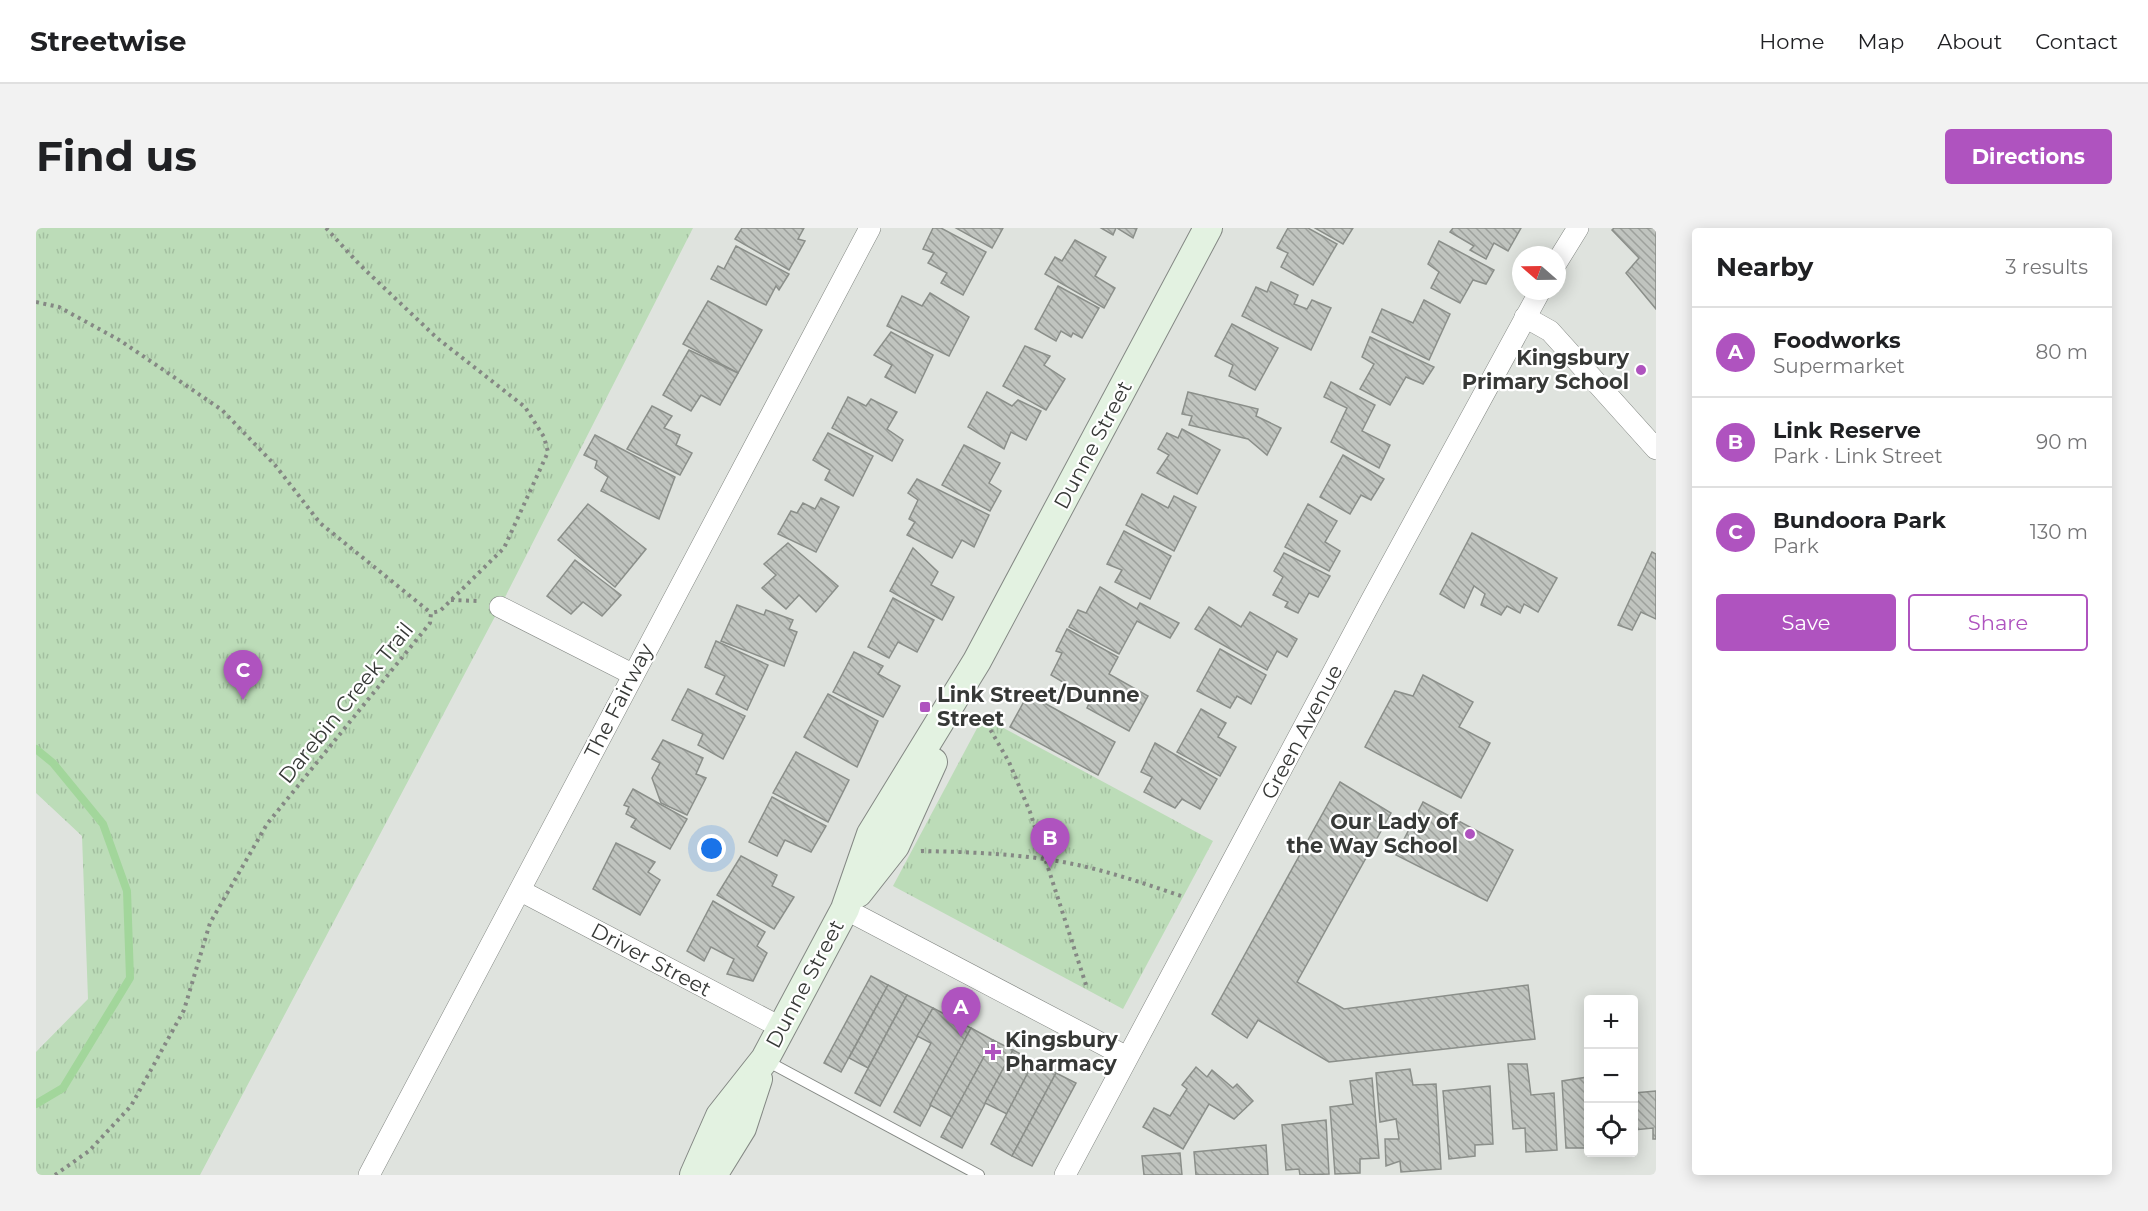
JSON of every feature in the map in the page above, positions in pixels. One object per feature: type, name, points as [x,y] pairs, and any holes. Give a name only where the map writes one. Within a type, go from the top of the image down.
[{"type":"main road","name":"Dunne Street","points":[[694,1175],[720,1116],[765,1059],[782,1028],[845,909],[871,834],[977,661],[1208,228]]},
{"type":"main road","name":"Dunne Street","points":[[713,1175],[742,1128],[765,1059]]},
{"type":"street","name":"The Fairway","points":[[369,1175],[521,891],[632,674],[870,228]]},
{"type":"street","points":[[1566,247],[1578,228]]},
{"type":"street","name":"Green Avenue","points":[[1065,1175],[1126,1057],[1535,300]]},
{"type":"street","points":[[1525,317],[1550,331],[1656,449]]},
{"type":"street","points":[[500,607],[632,674]]},
{"type":"street","name":"Driver Street","points":[[521,891],[782,1028]]},
{"type":"street","points":[[845,909],[1126,1057]]},
{"type":"lane","points":[[765,1059],[979,1175]]},
{"type":"path","points":[[326,228],[360,266],[437,338],[525,406],[544,437],[548,452],[504,548],[440,610],[431,613]]},
{"type":"path","name":"Darebin Creek Trail","points":[[36,302],[59,307],[121,341],[222,410],[275,465],[320,523],[431,613],[430,623],[267,824],[210,923],[184,1010],[131,1106],[89,1152],[55,1175]]},
{"type":"path","points":[[983,717],[1009,762],[1030,812],[1087,988]]},
{"type":"path","points":[[911,851],[972,852],[1075,864],[1125,877],[1184,897]]},
{"type":"green space","points":[[36,228],[693,228],[500,607],[200,1175],[36,1175],[36,1052],[88,999],[82,836],[36,793]]},
{"type":"green space","points":[[983,717],[1213,841],[1123,1009],[893,886]]},
{"type":"building","points":[[742,228],[804,228],[798,239],[805,241],[789,270],[735,239]]},
{"type":"building","points":[[933,228],[941,228],[986,252],[963,295],[941,283],[947,273],[928,263],[934,253],[923,249]]},
{"type":"building","points":[[956,228],[1003,228],[992,248]]},
{"type":"building","points":[[1101,228],[1116,228],[1113,235]]},
{"type":"building","points":[[1117,228],[1137,228],[1133,238]]},
{"type":"building","points":[[1288,228],[1308,228],[1337,244],[1313,285],[1281,267],[1288,253],[1277,248]]},
{"type":"building","points":[[1315,228],[1353,228],[1343,244]]},
{"type":"building","points":[[1453,228],[1521,228],[1508,251],[1494,243],[1486,259],[1470,250],[1474,246],[1450,232]]},
{"type":"building","points":[[1614,228],[1656,228],[1656,309],[1626,273],[1639,258],[1612,230]]},
{"type":"building","points":[[1075,240],[1106,257],[1095,276],[1115,288],[1104,308],[1045,274],[1055,257],[1062,261]]},
{"type":"building","points":[[1439,241],[1494,270],[1486,284],[1473,280],[1460,303],[1431,288],[1439,272],[1428,264]]},
{"type":"building","points":[[736,246],[789,274],[779,290],[776,286],[766,305],[711,279],[718,266],[724,269]]},
{"type":"building","points":[[1271,282],[1298,295],[1294,304],[1307,309],[1312,300],[1331,308],[1311,350],[1242,316],[1256,287],[1267,292]]},
{"type":"building","points":[[1058,286],[1099,308],[1082,338],[1073,333],[1071,337],[1061,331],[1056,341],[1035,329]]},
{"type":"building","points":[[930,293],[969,317],[949,356],[887,326],[902,296],[922,306]]},
{"type":"building","points":[[1424,300],[1450,314],[1429,360],[1372,332],[1382,309],[1413,323]]},
{"type":"building","points":[[708,301],[762,330],[738,373],[683,344]]},
{"type":"building","points":[[1232,324],[1278,348],[1255,390],[1229,376],[1233,365],[1215,356]]},
{"type":"building","points":[[891,332],[933,355],[915,393],[885,377],[892,365],[874,355]]},
{"type":"building","points":[[1370,337],[1434,367],[1423,384],[1406,377],[1390,405],[1360,389],[1374,364],[1362,357]]},
{"type":"building","points":[[1025,346],[1050,356],[1044,365],[1065,379],[1046,410],[1003,386]]},
{"type":"building","points":[[689,350],[738,373],[720,405],[701,395],[691,411],[663,395]]},
{"type":"building","points":[[1331,382],[1375,405],[1362,431],[1390,445],[1379,468],[1331,442],[1347,408],[1324,397]]},
{"type":"building","points":[[987,392],[1012,406],[1018,400],[1041,411],[1026,440],[1011,432],[1004,449],[968,427]]},
{"type":"building","points":[[1188,392],[1258,409],[1256,416],[1281,428],[1267,455],[1248,439],[1189,425],[1192,416],[1182,414]]},
{"type":"building","points":[[848,397],[866,406],[871,399],[897,412],[887,429],[903,440],[892,461],[832,428]]},
{"type":"building","points":[[652,406],[672,416],[664,428],[680,435],[676,445],[692,453],[680,475],[627,449]]},
{"type":"building","points":[[1182,429],[1220,450],[1197,494],[1157,473],[1169,455],[1158,449],[1167,433],[1178,438]]},
{"type":"building","points":[[828,433],[873,456],[853,496],[825,480],[830,470],[813,460]]},
{"type":"building","points":[[595,435],[675,477],[659,519],[601,491],[608,477],[595,468],[597,461],[584,455]]},
{"type":"building","points":[[964,445],[1000,463],[989,483],[1001,491],[990,511],[942,485]]},
{"type":"building","points":[[1343,455],[1384,479],[1371,500],[1361,495],[1350,514],[1320,497]]},
{"type":"building","points":[[917,479],[989,515],[974,547],[962,540],[952,558],[907,535],[915,522],[909,519],[918,500],[908,493]]},
{"type":"building","points":[[1142,494],[1168,508],[1174,496],[1196,507],[1174,551],[1126,525]]},
{"type":"building","points":[[821,498],[839,507],[816,552],[778,534],[791,511],[797,513],[803,503],[815,509]]},
{"type":"building","points":[[588,504],[646,549],[615,587],[558,540]]},
{"type":"building","points":[[1308,504],[1337,521],[1325,542],[1340,551],[1329,571],[1285,547]]},
{"type":"building","points":[[1124,531],[1171,556],[1150,599],[1115,582],[1122,570],[1107,564]]},
{"type":"building","points":[[1472,533],[1557,578],[1538,612],[1524,604],[1520,613],[1507,606],[1501,615],[1481,605],[1485,594],[1474,586],[1464,608],[1440,594]]},
{"type":"building","points":[[788,543],[838,586],[816,612],[799,595],[786,609],[762,588],[776,575],[764,564]]},
{"type":"building","points":[[913,548],[938,572],[931,585],[954,597],[942,620],[890,591]]},
{"type":"building","points":[[1652,552],[1656,554],[1656,619],[1641,612],[1632,630],[1618,625]]},
{"type":"building","points":[[1284,553],[1330,576],[1318,597],[1309,593],[1298,613],[1285,607],[1288,602],[1273,595],[1283,577],[1274,571]]},
{"type":"building","points":[[575,560],[621,595],[602,616],[583,602],[571,614],[547,596]]},
{"type":"building","points":[[1100,587],[1137,609],[1140,603],[1179,623],[1170,638],[1137,621],[1119,654],[1069,627],[1078,610],[1086,613]]},
{"type":"building","points":[[893,598],[934,620],[917,652],[898,642],[889,658],[868,647]]},
{"type":"building","points":[[737,605],[764,615],[766,610],[793,620],[789,629],[797,632],[784,666],[721,641]]},
{"type":"building","points":[[1209,607],[1241,627],[1250,612],[1297,639],[1287,657],[1277,651],[1267,670],[1195,629]]},
{"type":"building","points":[[1067,629],[1118,657],[1109,674],[1148,696],[1129,731],[1087,708],[1091,699],[1051,675],[1062,653],[1056,651]]},
{"type":"building","points":[[716,641],[768,665],[747,710],[716,694],[725,676],[705,667]]},
{"type":"building","points":[[1220,649],[1266,675],[1251,704],[1237,696],[1230,708],[1197,691]]},
{"type":"building","points":[[854,652],[883,666],[878,674],[900,686],[883,717],[833,692]]},
{"type":"building","points":[[1423,675],[1473,702],[1459,727],[1490,743],[1461,798],[1365,747],[1395,691],[1413,696]]},
{"type":"building","points":[[688,689],[745,716],[723,759],[698,745],[703,734],[672,720]]},
{"type":"building","points":[[828,694],[878,721],[857,767],[804,737]]},
{"type":"building","points":[[1028,694],[1115,742],[1098,775],[1010,727]]},
{"type":"building","points":[[1201,709],[1226,723],[1218,737],[1236,747],[1220,776],[1177,752]]},
{"type":"building","points":[[663,740],[703,758],[696,774],[706,778],[687,815],[661,803],[652,778],[660,763],[652,759]]},
{"type":"building","points":[[1155,743],[1217,779],[1200,809],[1182,799],[1175,808],[1144,792],[1152,777],[1141,772]]},
{"type":"building","points":[[796,752],[849,780],[828,822],[773,793]]},
{"type":"building","points":[[1340,782],[1391,813],[1297,982],[1344,1009],[1528,985],[1535,1039],[1329,1062],[1258,1020],[1247,1038],[1212,1014]]},
{"type":"building","points":[[633,789],[687,819],[670,849],[631,827],[636,819],[626,814],[629,807],[624,805]]},
{"type":"building","points":[[772,797],[826,826],[811,852],[785,840],[777,856],[749,842]]},
{"type":"building","points":[[1423,802],[1513,850],[1487,901],[1396,855]]},
{"type":"building","points":[[616,843],[655,862],[648,872],[660,880],[640,915],[593,889]]},
{"type":"building","points":[[741,856],[777,875],[772,886],[794,897],[774,929],[717,895]]},
{"type":"building","points":[[713,901],[765,932],[757,946],[767,953],[753,981],[727,974],[734,959],[711,947],[704,961],[687,951]]},
{"type":"building","points":[[871,976],[888,985],[841,1072],[824,1063]]},
{"type":"building","points":[[888,985],[907,995],[868,1068],[849,1058]]},
{"type":"building","points":[[907,995],[933,1008],[880,1106],[855,1093]]},
{"type":"building","points":[[933,1008],[971,1028],[920,1126],[894,1112],[931,1043],[917,1036]]},
{"type":"building","points":[[971,1028],[993,1040],[952,1117],[930,1105]]},
{"type":"building","points":[[993,1040],[1013,1050],[962,1148],[941,1137]]},
{"type":"building","points":[[1013,1050],[1034,1061],[1007,1114],[985,1103]]},
{"type":"building","points":[[1034,1061],[1056,1073],[1012,1156],[991,1144]]},
{"type":"building","points":[[1508,1064],[1527,1064],[1531,1095],[1554,1093],[1557,1150],[1526,1152],[1525,1128],[1513,1129]]},
{"type":"building","points":[[1196,1067],[1207,1077],[1212,1070],[1233,1088],[1237,1084],[1253,1101],[1234,1119],[1209,1104],[1183,1149],[1143,1127],[1154,1108],[1170,1116],[1187,1089],[1182,1085]]},
{"type":"building","points":[[1410,1069],[1413,1085],[1436,1084],[1441,1169],[1401,1172],[1400,1161],[1386,1166],[1385,1139],[1399,1139],[1396,1119],[1380,1122],[1376,1073]]},
{"type":"building","points":[[1056,1073],[1076,1083],[1032,1166],[1012,1156]]},
{"type":"building","points":[[1372,1078],[1379,1158],[1360,1159],[1360,1173],[1335,1174],[1330,1107],[1353,1104],[1350,1081]]},
{"type":"building","points":[[1584,1078],[1584,1148],[1566,1148],[1562,1081]]},
{"type":"building","points":[[1490,1086],[1493,1144],[1475,1145],[1475,1156],[1449,1159],[1443,1091]]},
{"type":"building","points":[[1656,1091],[1656,1139],[1653,1139],[1653,1128],[1638,1130],[1638,1093]]},
{"type":"building","points":[[1326,1120],[1329,1174],[1300,1175],[1299,1169],[1286,1170],[1282,1125]]},
{"type":"building","points":[[1266,1145],[1268,1175],[1196,1175],[1194,1152]]},
{"type":"building","points":[[1180,1153],[1182,1175],[1144,1175],[1142,1156]]},
{"type":"waterway","points":[[36,749],[53,763],[103,824],[127,891],[130,978],[63,1088],[36,1104]]},
{"type":"place","name":"Kingsbury Primary School","points":[[1641,370]]},
{"type":"place","name":"Bundoora Park","points":[[243,700]]},
{"type":"place","name":"Link Street/Dunne Street","points":[[925,707]]},
{"type":"place","name":"Our Lady of the Way School","points":[[1470,834]]},
{"type":"place","name":"Link Reserve","points":[[1050,868]]},
{"type":"place","name":"Foodworks","points":[[961,1037]]},
{"type":"place","name":"Kingsbury Pharmacy","points":[[993,1052]]}]
